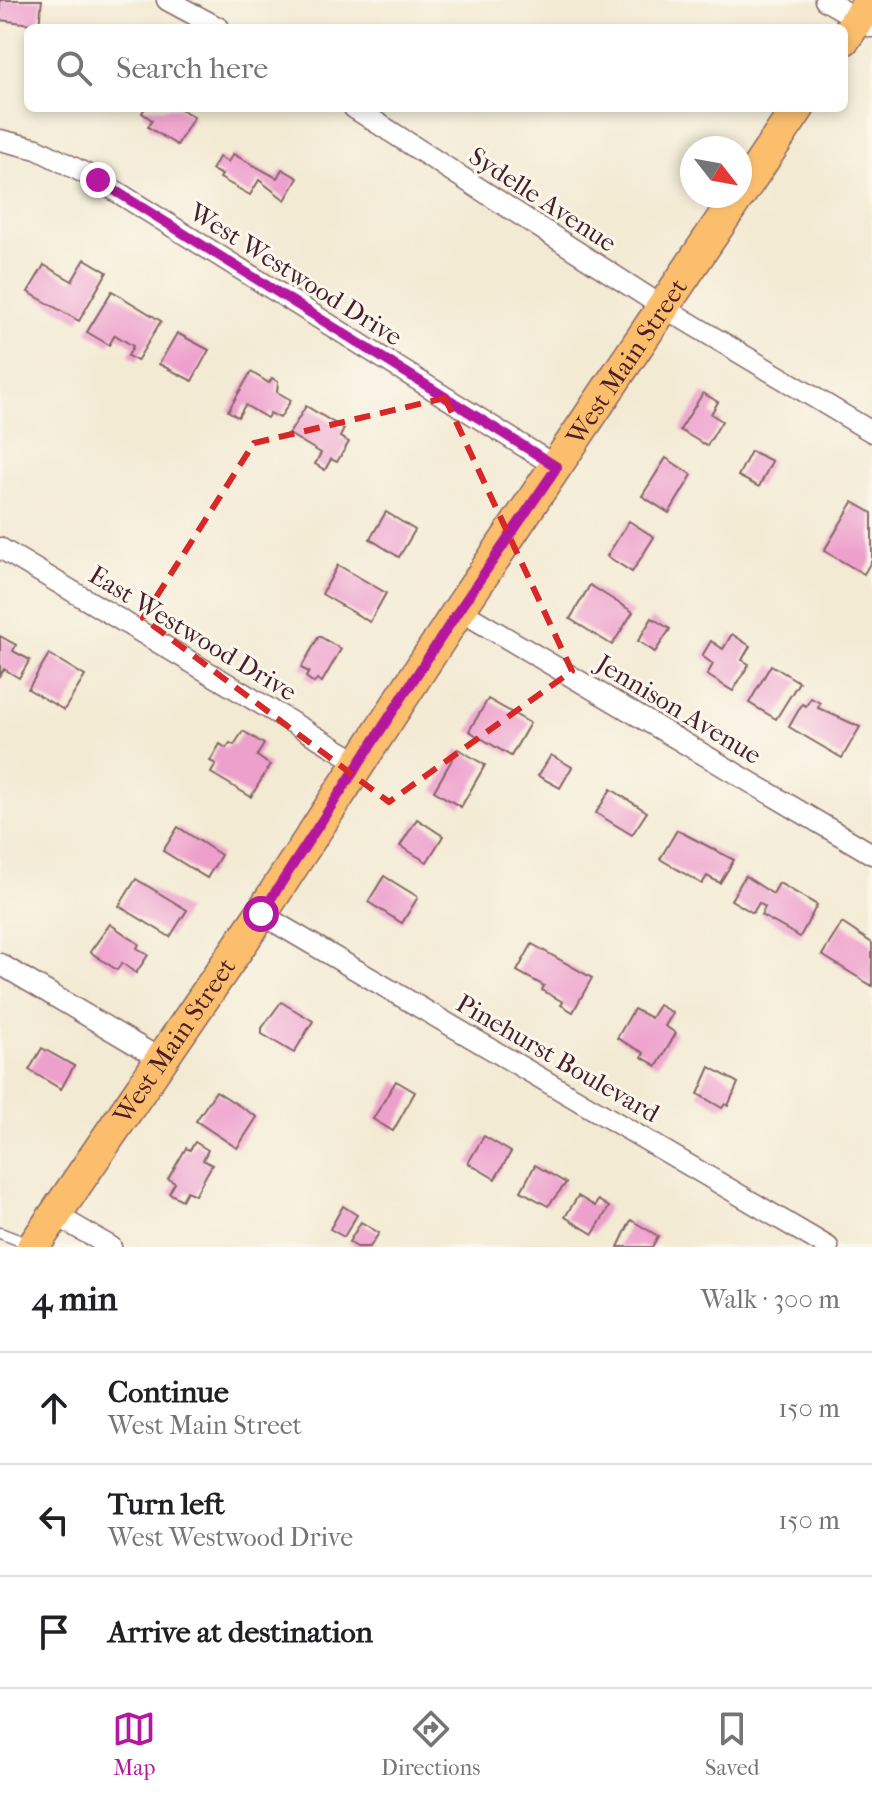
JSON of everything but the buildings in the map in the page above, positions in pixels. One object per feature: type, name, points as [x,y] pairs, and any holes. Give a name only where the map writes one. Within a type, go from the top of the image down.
[{"type":"main road","name":"West Main Street","points":[[752,176],[795,112]]},
{"type":"main road","name":"West Main Street","points":[[34,1246],[261,914],[459,610],[730,208]]},
{"type":"street","points":[[167,0],[212,24]]},
{"type":"street","points":[[825,0],[861,21]]},
{"type":"street","name":"Sydelle Avenue","points":[[360,112],[663,307],[872,432]]},
{"type":"street","name":"West Westwood Drive","points":[[0,140],[37,149],[98,180],[557,467]]},
{"type":"street","name":"East Westwood Drive","points":[[0,548],[360,763]]},
{"type":"street","name":"Jennison Avenue","points":[[459,610],[872,854]]},
{"type":"street","name":"Pinehurst Boulevard","points":[[261,914],[828,1247]]},
{"type":"street","points":[[0,964],[162,1060]]},
{"type":"street","points":[[56,1215],[111,1247]]},
{"type":"lane","points":[[0,1233],[34,1246]]},
{"type":"highlighted area","points":[[445,398],[572,671],[389,802],[143,618],[254,443]]},
{"type":"route","points":[[98,180],[557,467],[459,610],[261,914]]}]
